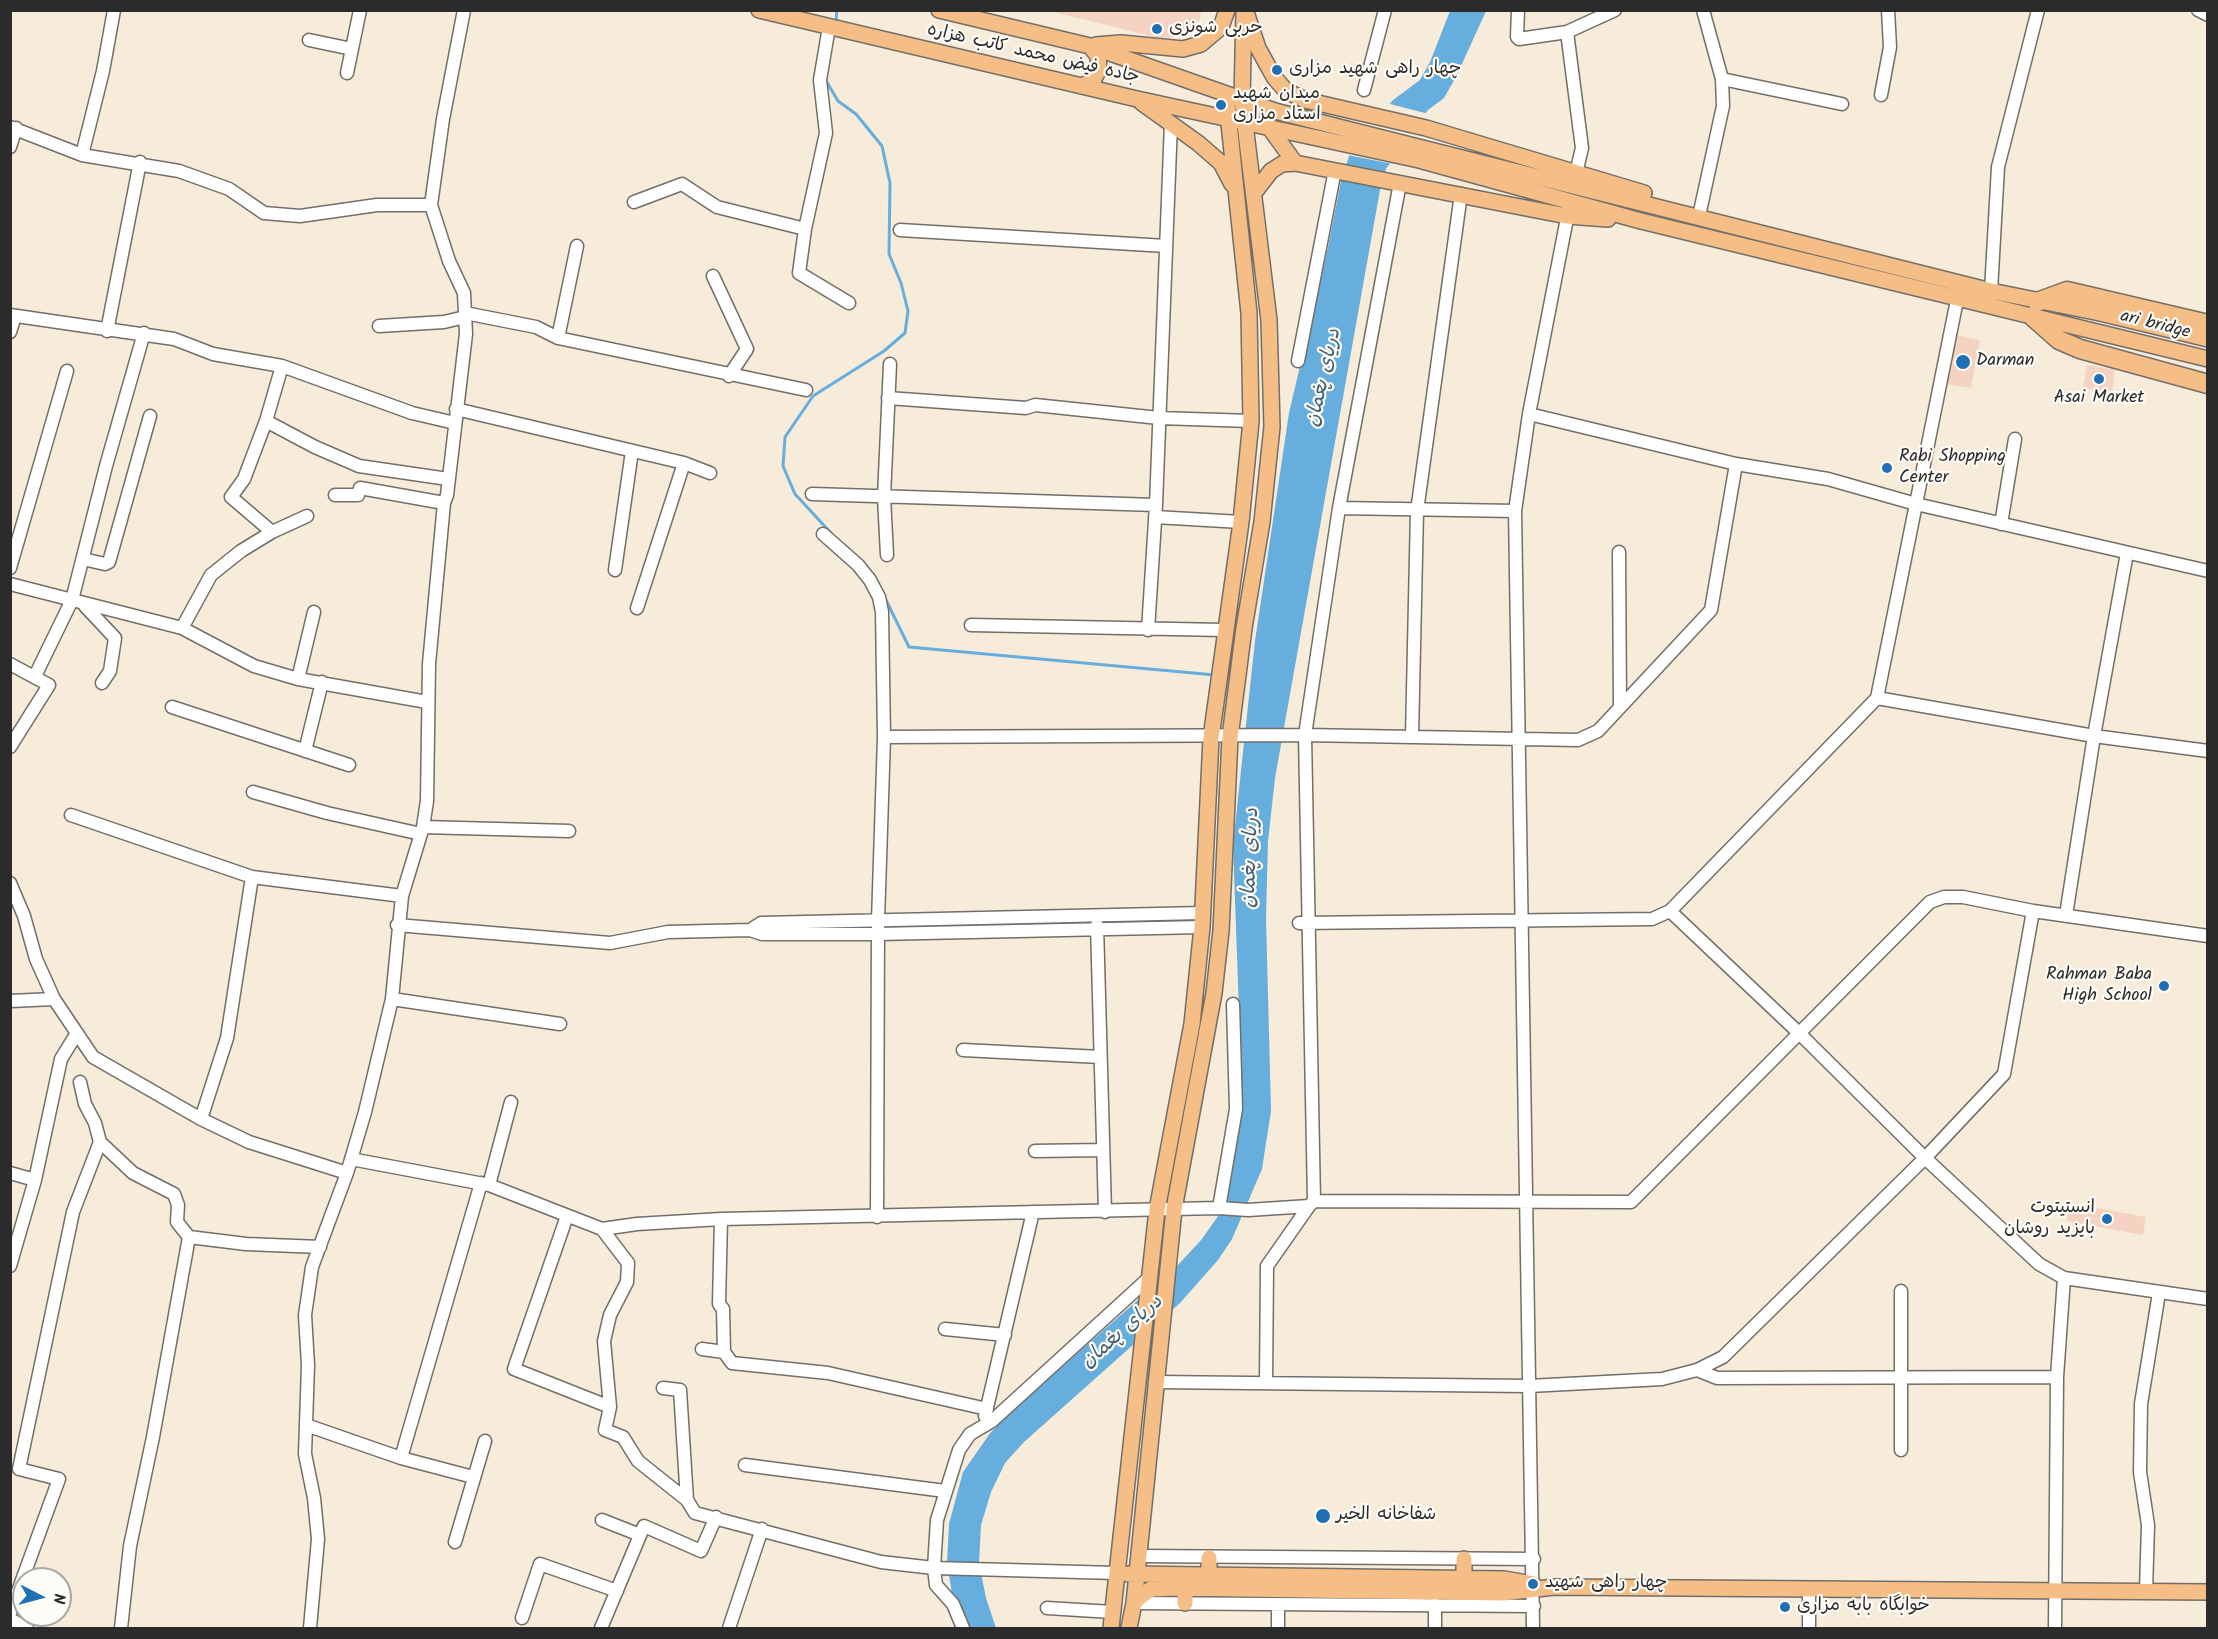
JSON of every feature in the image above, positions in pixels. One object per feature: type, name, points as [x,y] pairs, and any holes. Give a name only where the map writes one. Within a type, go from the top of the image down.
[{"type":"highway","points":[[2208,324],[2067,291],[2035,309],[2059,340],[2080,349],[2208,384]]},
{"type":"main road","name":"جاده فیض محمد کاتب هزاره","points":[[759,10],[1137,99],[1269,127],[1349,137]]},
{"type":"main road","points":[[939,10],[1090,46],[1349,137],[1420,153],[1575,180]]},
{"type":"main road","points":[[1090,46],[1121,43],[1183,49],[1201,44],[1221,27],[1227,10]]},
{"type":"main road","points":[[1129,1629],[1134,1603],[1174,1209],[1214,993],[1221,931],[1230,737],[1244,628],[1262,522],[1272,427],[1269,320],[1242,100],[1244,10]]},
{"type":"main road","points":[[1244,10],[1258,48],[1274,78],[1287,91],[1318,105],[1426,128],[1575,180],[1699,216],[1991,291],[2035,309]]},
{"type":"main road","points":[[1081,86],[1093,81],[1099,69],[1098,56],[1090,46]]},
{"type":"main road","points":[[1111,1629],[1157,1210],[1192,1023],[1202,920],[1211,738],[1224,630],[1241,522],[1251,422],[1249,313],[1227,95]]},
{"type":"main road","points":[[1137,99],[1221,163],[1236,193]]},
{"type":"main road","points":[[1269,127],[1295,163]]},
{"type":"main road","points":[[1420,153],[1569,209]]},
{"type":"main road","points":[[1254,193],[1271,171],[1282,165],[1295,163],[1461,194],[1641,221],[1957,300],[2035,309],[2100,313],[2208,339]]},
{"type":"main road","points":[[1793,259],[1800,242]]},
{"type":"main road","name":"ari bridge","points":[[2035,309],[2093,330],[2208,359]]},
{"type":"main road","points":[[1209,1558],[1209,1576]]},
{"type":"main road","points":[[1464,1559],[1464,1579]]},
{"type":"main road","points":[[1116,1573],[1504,1579],[1534,1587],[2056,1589],[2208,1592]]},
{"type":"main road","points":[[1134,1603],[1151,1589],[1185,1596],[1487,1600],[1534,1587]]},
{"type":"street","points":[[82,155],[103,71],[114,10]]},
{"type":"street","points":[[346,73],[360,10]]},
{"type":"street","points":[[310,1629],[318,1539],[314,1498],[305,1454],[305,1315],[312,1267],[347,1173],[392,999],[402,896],[422,830],[427,801],[427,702],[444,503],[466,334],[464,293],[450,261],[431,205],[443,119],[464,10]]},
{"type":"street","points":[[1364,90],[1385,10]]},
{"type":"street","points":[[1518,10],[1517,39],[1567,32],[1600,14],[1615,10]]},
{"type":"street","points":[[1699,216],[1723,106],[1722,79],[1703,10]]},
{"type":"street","points":[[1881,95],[1890,47],[1888,10]]},
{"type":"street","points":[[1991,291],[1998,167],[2038,10]]},
{"type":"street","points":[[2198,10],[2208,15]]},
{"type":"street","points":[[829,27],[820,80],[826,133],[805,229],[799,273],[849,303]]},
{"type":"street","points":[[1533,1629],[1534,1559],[1525,1200],[1523,922],[1515,511],[1529,414],[1582,148],[1567,32]]},
{"type":"street","points":[[309,40],[351,49]]},
{"type":"street","points":[[1722,79],[1842,104]]},
{"type":"street","points":[[1148,630],[1156,511],[1171,123]]},
{"type":"street","points":[[10,147],[13,128],[82,155],[140,162],[179,171],[229,189],[264,213],[300,216],[377,205],[431,205]]},
{"type":"street","points":[[107,331],[140,162]]},
{"type":"street","points":[[1298,361],[1338,170]]},
{"type":"street","points":[[1266,1383],[1267,1266],[1312,1204],[1305,923],[1305,735],[1339,508],[1395,182]]},
{"type":"street","points":[[634,202],[682,184],[717,207],[805,229]]},
{"type":"street","points":[[1412,738],[1417,511],[1461,194]]},
{"type":"street","points":[[900,230],[1166,246]]},
{"type":"street","points":[[558,338],[577,246]]},
{"type":"street","points":[[713,276],[747,349],[729,376]]},
{"type":"street","points":[[1305,923],[1652,919],[1670,911],[1877,698],[1957,300]]},
{"type":"street","points":[[10,332],[13,315],[107,331],[144,333],[174,339],[213,354],[282,366],[412,413],[455,423]]},
{"type":"street","points":[[378,326],[444,322],[465,315],[536,327],[558,338],[729,376],[806,390]]},
{"type":"street","points":[[35,676],[77,601],[82,559],[144,333]]},
{"type":"street","points":[[887,555],[884,497],[890,364]]},
{"type":"street","points":[[272,532],[231,497],[244,479],[266,421],[282,366]]},
{"type":"street","points":[[10,568],[67,371]]},
{"type":"street","points":[[888,398],[1026,408],[1035,405],[1159,418],[1251,422]]},
{"type":"street","points":[[456,409],[684,463],[710,473]]},
{"type":"street","points":[[1529,414],[1736,464],[1828,479],[1916,504],[2208,571]]},
{"type":"street","points":[[82,559],[105,564],[109,562],[150,416]]},
{"type":"street","points":[[266,421],[307,443],[359,466],[448,479]]},
{"type":"street","points":[[2001,524],[2015,439]]},
{"type":"street","points":[[615,570],[632,451]]},
{"type":"street","points":[[637,608],[684,463]]},
{"type":"street","points":[[884,737],[1211,738],[1305,735],[1578,740],[1598,731],[1711,610],[1736,464]]},
{"type":"street","points":[[335,495],[358,495],[360,488],[444,503]]},
{"type":"street","points":[[812,494],[1156,511],[1241,522]]},
{"type":"street","points":[[1339,508],[1515,511]]},
{"type":"street","points":[[182,628],[212,575],[240,551],[272,532],[307,516]]},
{"type":"street","points":[[823,534],[858,565],[879,597],[882,612],[884,737],[878,928],[877,1217]]},
{"type":"street","points":[[1619,552],[1620,707]]},
{"type":"street","points":[[2066,915],[2094,736],[2127,553]]},
{"type":"street","points":[[10,584],[182,628],[254,666],[298,679],[427,702]]},
{"type":"street","points":[[77,601],[115,638],[110,670],[102,683]]},
{"type":"street","points":[[298,679],[314,612]]},
{"type":"street","points":[[971,625],[1224,630]]},
{"type":"street","points":[[10,664],[49,685],[10,747]]},
{"type":"street","points":[[304,751],[322,682]]},
{"type":"street","points":[[1877,698],[2094,736],[2208,751]]},
{"type":"street","points":[[172,707],[349,765]]},
{"type":"street","points":[[253,792],[327,813],[422,830],[568,831]]},
{"type":"street","points":[[71,816],[252,877],[402,896]]},
{"type":"street","points":[[201,1119],[227,1038],[252,877]]},
{"type":"street","points":[[10,884],[24,916],[36,959],[54,999],[93,1057],[201,1119],[249,1142],[347,1173]]},
{"type":"street","points":[[351,1159],[485,1184],[602,1229],[636,1224],[721,1219],[1220,1208],[1248,1210],[1312,1204],[1525,1200],[1631,1202],[1930,902],[1944,897],[1962,897],[2208,936]]},
{"type":"street","points":[[1156,1382],[1529,1386],[1662,1379],[1697,1370],[1723,1357],[1925,1158],[2004,1074],[2033,910]]},
{"type":"street","points":[[1670,911],[1800,1034],[1925,1158],[2039,1264],[2064,1278],[2208,1299]]},
{"type":"street","points":[[10,913],[24,916]]},
{"type":"street","points":[[1097,916],[1105,1212]]},
{"type":"street","points":[[398,925],[610,943],[668,932],[750,930],[762,934],[1097,916],[1202,920]]},
{"type":"street","points":[[878,928],[1097,930],[1202,920]]},
{"type":"street","points":[[10,1001],[54,999]]},
{"type":"street","points":[[392,999],[560,1024]]},
{"type":"street","points":[[1220,1208],[1236,1109],[1233,1004]]},
{"type":"street","points":[[10,1266],[35,1180],[61,1059],[77,1033]]},
{"type":"street","points":[[963,1050],[1100,1057]]},
{"type":"street","points":[[80,1082],[85,1104],[95,1123],[100,1142],[133,1173],[174,1194],[178,1205],[177,1222],[189,1237],[246,1244],[320,1247]]},
{"type":"street","points":[[400,1458],[511,1102]]},
{"type":"street","points":[[10,1613],[59,1479],[19,1469],[73,1212],[100,1142]]},
{"type":"street","points":[[1035,1151],[1103,1150]]},
{"type":"street","points":[[10,1173],[35,1180]]},
{"type":"street","points":[[982,1427],[1033,1212]]},
{"type":"street","points":[[567,1216],[514,1369],[610,1407]]},
{"type":"street","points":[[721,1219],[719,1304],[723,1309],[724,1352],[732,1363],[828,1373],[987,1409]]},
{"type":"street","points":[[602,1229],[628,1263],[627,1281],[610,1316],[604,1341],[610,1407],[606,1430],[623,1437],[638,1461],[687,1500],[694,1513],[881,1562],[940,1568],[1116,1573]]},
{"type":"street","points":[[121,1629],[130,1546],[153,1437],[189,1237]]},
{"type":"street","points":[[963,1629],[953,1604],[936,1586],[940,1568],[937,1520],[958,1450],[970,1434],[992,1421],[1150,1277]]},
{"type":"street","points":[[2055,1629],[2057,1377],[2064,1278]]},
{"type":"street","points":[[1900,1450],[1901,1291]]},
{"type":"street","points":[[2146,1591],[2148,1525],[2140,1472],[2141,1404],[2159,1293]]},
{"type":"street","points":[[945,1329],[1005,1335]]},
{"type":"street","points":[[702,1349],[724,1352]]},
{"type":"street","points":[[1697,1370],[1717,1378],[2057,1377]]},
{"type":"street","points":[[663,1388],[680,1390],[687,1500]]},
{"type":"street","points":[[306,1425],[400,1458],[473,1477]]},
{"type":"street","points":[[455,1542],[484,1441]]},
{"type":"street","points":[[745,1465],[945,1491]]},
{"type":"street","points":[[601,1629],[644,1526],[701,1551],[716,1517]]},
{"type":"street","points":[[602,1520],[640,1535]]},
{"type":"street","points":[[729,1629],[762,1529]]},
{"type":"street","points":[[1139,1556],[1534,1559]]},
{"type":"street","points":[[522,1618],[540,1564],[617,1591]]},
{"type":"street","points":[[1809,1588],[1809,1629]]},
{"type":"street","points":[[1185,1596],[1278,1605],[1435,1604],[1487,1600],[1534,1606]]},
{"type":"street","points":[[1435,1604],[1435,1629]]},
{"type":"street","points":[[1278,1605],[1278,1629]]},
{"type":"street","points":[[1047,1608],[1112,1612]]},
{"type":"street","points":[[10,1619],[27,1629]]},
{"type":"shaded area","name":"حربی شونزی","points":[[1049,11],[1201,11],[1200,19],[1184,37],[1159,38]]},
{"type":"shaded area","name":"Darman","points":[[1955,335],[1980,340],[1971,388],[1946,384]]},
{"type":"shaded area","name":"Asai Market","points":[[2087,365],[2115,370],[2112,393],[2083,388]]},
{"type":"shaded area","name":"انستیتوت بایزید روشان","points":[[2070,1203],[2146,1217],[2143,1235],[2067,1221]]},
{"type":"water","name":"دریای پغمان","points":[[1450,11],[1486,11],[1444,98],[1428,110],[1386,169],[1380,190],[1275,778],[1268,841],[1266,918],[1271,1111],[1262,1169],[1232,1239],[1218,1260],[1180,1303],[1024,1442],[1005,1463],[991,1492],[981,1525],[979,1563],[986,1598],[996,1628],[965,1628],[952,1594],[947,1563],[949,1524],[963,1472],[991,1432],[1018,1405],[1178,1265],[1202,1239],[1223,1209],[1238,1135],[1242,1094],[1233,845],[1255,641],[1289,413],[1341,181],[1349,156],[1393,100],[1420,80],[1430,62]]},
{"type":"pier","points":[[1386,103],[1429,114],[1393,164],[1347,155]]},
{"type":"waterway","points":[[836,21],[837,10]]},
{"type":"waterway","points":[[825,79],[838,101],[856,114],[882,146],[890,183],[889,254],[901,283],[908,311],[905,333],[884,351],[813,396],[785,437],[783,466],[795,494],[831,533]]},
{"type":"waterway","points":[[885,598],[909,647],[1215,675]]},
{"type":"place","name":"حربی شونزی","points":[[1157,29]]},
{"type":"place","name":"چهار راهی شهید مزاری","points":[[1277,70]]},
{"type":"place","name":"میدان شهید استاد مزاری","points":[[1221,105]]},
{"type":"place","name":"Darman","points":[[1963,362]]},
{"type":"place","name":"Asai Market","points":[[2099,379]]},
{"type":"place","name":"Rabi Shopping Center","points":[[1887,468]]},
{"type":"place","name":"Rahman Baba High School","points":[[2164,986]]},
{"type":"place","name":"انستیتوت بایزید روشان","points":[[2107,1219]]},
{"type":"place","name":"شفاخانه الخیر","points":[[1323,1516]]},
{"type":"place","name":"چهار راهی شهید","points":[[1533,1584]]},
{"type":"place","name":"خوابگاه بابه مزاری","points":[[1785,1607]]}]
